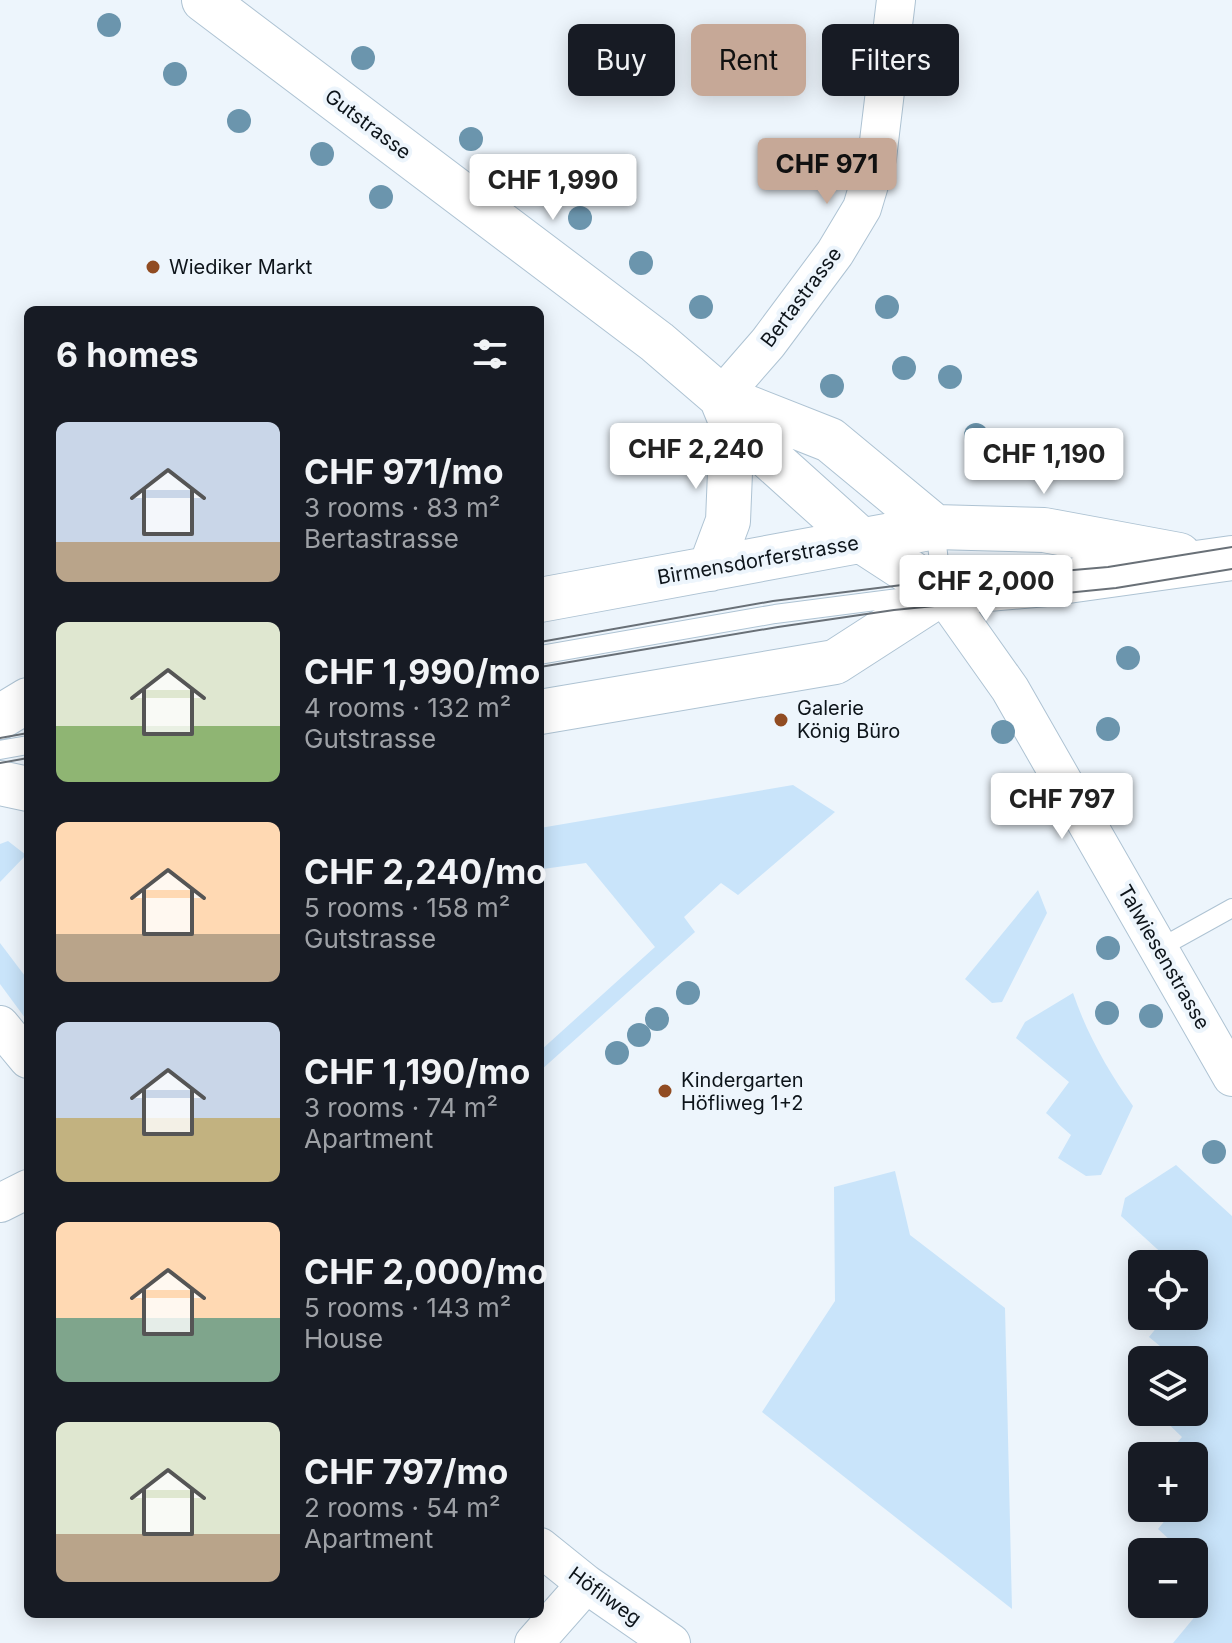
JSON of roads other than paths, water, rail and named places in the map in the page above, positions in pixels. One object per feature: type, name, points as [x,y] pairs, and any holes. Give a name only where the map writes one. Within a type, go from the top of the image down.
[{"type":"main road","name":"Gutstrasse","points":[[215,3],[657,342],[862,541],[942,593]]},
{"type":"main road","name":"Gutstrasse","points":[[726,410],[830,440],[935,527]]},
{"type":"main road","points":[[710,569],[728,521],[726,410]]},
{"type":"main road","name":"Birmensdorferstrasse","points":[[544,599],[935,527],[1044,530],[1222,560]]},
{"type":"main road","name":"Birmensdorferstrasse","points":[[544,711],[835,662],[942,593],[1046,584],[1222,560]]},
{"type":"main road","points":[[0,717],[24,702]]},
{"type":"main road","points":[[0,783],[24,788]]},
{"type":"street","name":"Bertastrasse","points":[[726,410],[768,343],[835,253],[862,208],[877,158],[896,0]]},
{"type":"street","name":"Talwiesenstrasse","points":[[942,593],[1010,689],[1232,1077]]},
{"type":"street","points":[[0,1025],[24,1054]]},
{"type":"street","points":[[0,1203],[24,1191]]},
{"type":"street","name":"Höfliweg","points":[[544,1550],[586,1584],[671,1643]]},
{"type":"street","points":[[534,1643],[586,1584]]},
{"type":"lane","points":[[935,527],[942,593]]},
{"type":"lane","name":"Birmensdorferstrasse","points":[[544,654],[775,614],[942,593]]},
{"type":"lane","points":[[0,750],[24,746]]},
{"type":"lane","points":[[1160,948],[1232,908]]},
{"type":"tram line","points":[[544,641],[773,601],[902,585],[1108,567],[1232,547]]},
{"type":"tram line","points":[[544,666],[894,610],[1116,588],[1232,569]]},
{"type":"tram line","points":[[0,738],[24,734]]},
{"type":"tram line","points":[[0,763],[24,759]]},
{"type":"place","name":"Wiediker Markt","points":[[153,267]]},
{"type":"place","name":"Galerie König Büro","points":[[781,720]]},
{"type":"place","name":"Kindergarten Höfliweg 1+2","points":[[665,1091]]}]
